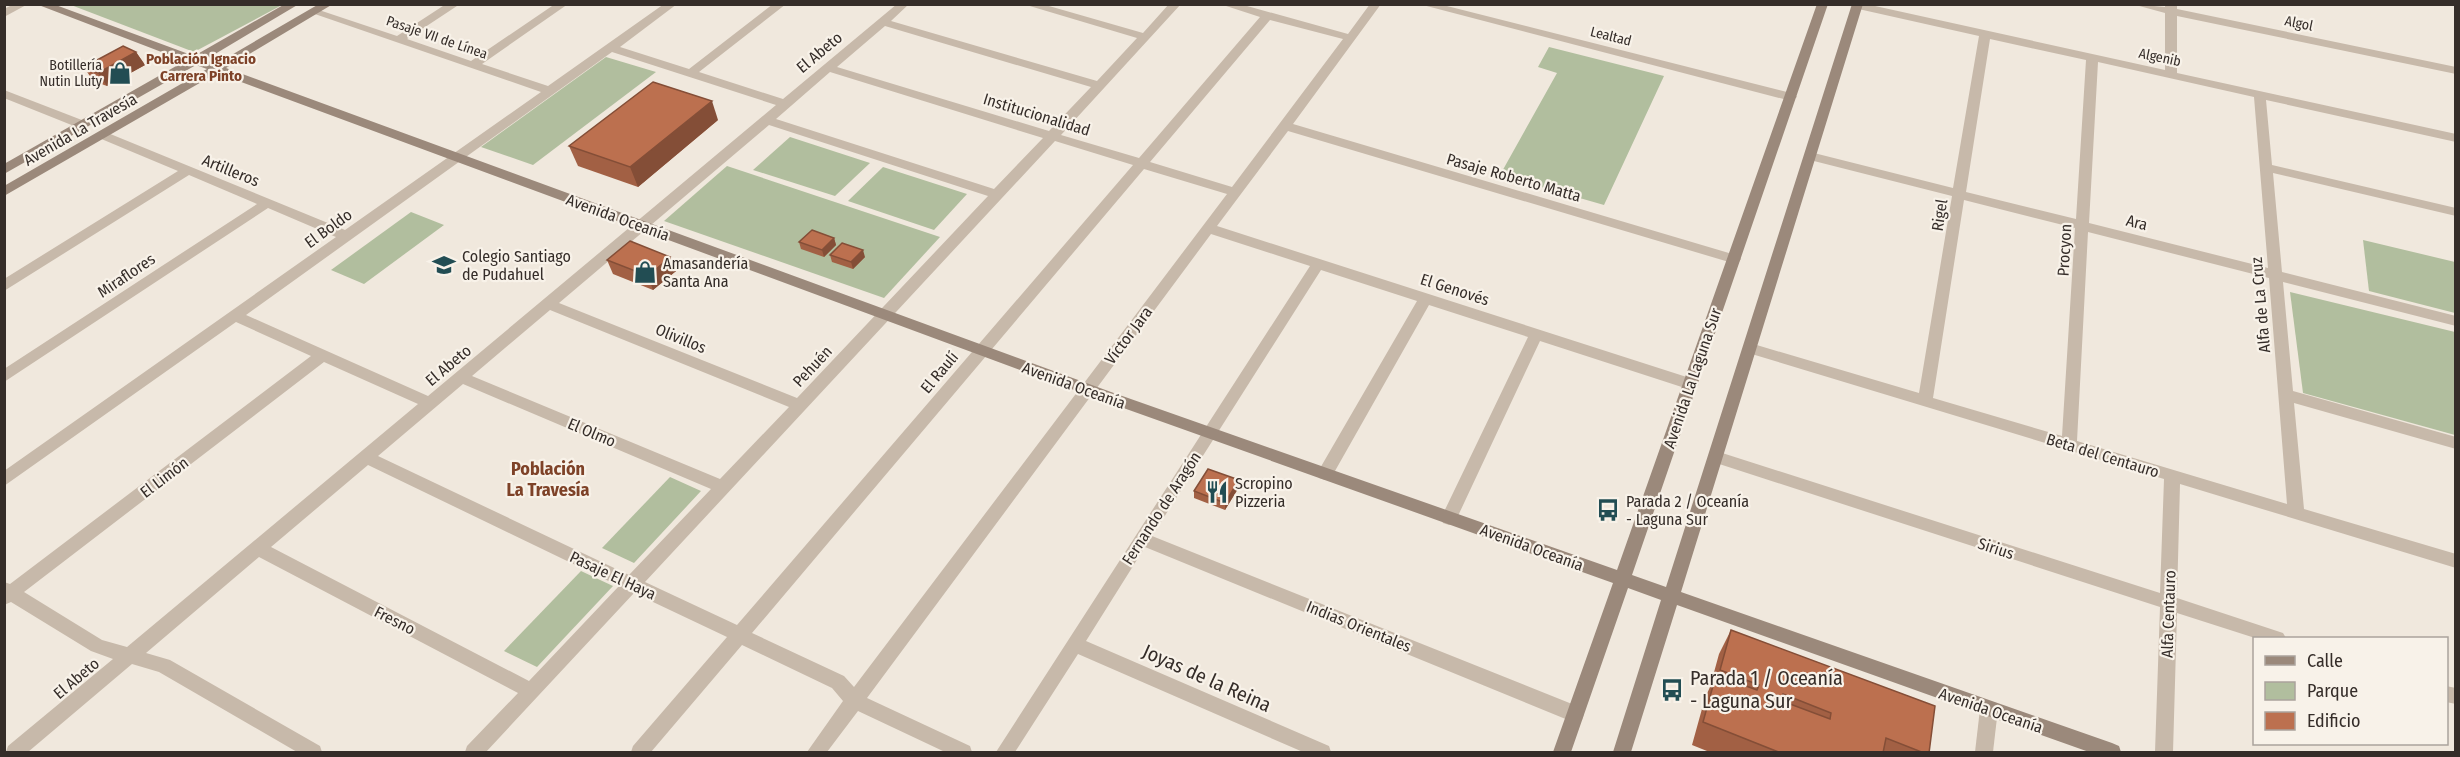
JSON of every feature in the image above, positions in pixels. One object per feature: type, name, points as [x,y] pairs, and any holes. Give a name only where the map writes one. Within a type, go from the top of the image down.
[{"type":"street","points":[[4,14],[23,4]]},
{"type":"street","name":"Avenida Oceanía","points":[[42,4],[980,351],[2112,753]]},
{"type":"street","name":"Avenida La Travesía","points":[[4,170],[294,4]]},
{"type":"street","name":"Avenida La Travesía","points":[[4,192],[327,4]]},
{"type":"street","points":[[398,40],[455,4]]},
{"type":"street","points":[[472,65],[563,4]]},
{"type":"street","name":"El Boldo","points":[[4,480],[672,4]]},
{"type":"street","points":[[692,73],[781,4]]},
{"type":"street","name":"El Abeto","points":[[15,753],[904,4]]},
{"type":"street","points":[[1028,4],[1146,37]]},
{"type":"street","name":"Pehuén","points":[[474,753],[1176,4]]},
{"type":"street","points":[[1225,4],[1351,38]]},
{"type":"street","name":"Víctor Jara","points":[[816,753],[1376,4]]},
{"type":"street","name":"Lealtad","points":[[1424,4],[1791,97]]},
{"type":"street","name":"Algol","points":[[2137,4],[2170,8],[2456,72]]},
{"type":"street","name":"Avenida La Laguna Sur","points":[[1562,753],[1821,5]]},
{"type":"street","points":[[1622,753],[1858,5]]},
{"type":"street","name":"Algenib","points":[[1858,5],[2456,138]]},
{"type":"street","points":[[2170,8],[2171,75]]},
{"type":"street","name":"Pasaje VII de Línea","points":[[315,12],[550,91]]},
{"type":"street","name":"El Raulí","points":[[640,753],[1267,16]]},
{"type":"street","points":[[883,22],[1100,86]]},
{"type":"street","name":"Rigel","points":[[1925,401],[1984,34]]},
{"type":"street","points":[[612,48],[786,104]]},
{"type":"street","name":"Procyon","points":[[2069,444],[2092,58]]},
{"type":"street","name":"Institucionalidad","points":[[829,68],[1235,192]]},
{"type":"street","points":[[4,94],[83,125]]},
{"type":"street","name":"Alfa de La Cruz","points":[[2260,95],[2296,513]]},
{"type":"street","points":[[767,120],[998,195]]},
{"type":"street","name":"Pasaje Roberto Matta","points":[[1285,126],[1734,259]]},
{"type":"street","name":"Artilleros","points":[[103,135],[347,236]]},
{"type":"street","name":"Ara","points":[[1810,156],[2456,321]]},
{"type":"street","points":[[2266,168],[2456,212]]},
{"type":"street","points":[[4,286],[188,170]]},
{"type":"street","name":"Miraflores","points":[[4,377],[267,203]]},
{"type":"street","name":"El Genovés","points":[[1208,228],[1690,384]]},
{"type":"street","name":"Fernando de Aragón","points":[[1005,753],[1318,264]]},
{"type":"street","points":[[1325,474],[1426,298]]},
{"type":"street","name":"Olivillos","points":[[548,304],[800,405]]},
{"type":"street","points":[[235,316],[430,403]]},
{"type":"street","points":[[1449,518],[1536,334]]},
{"type":"street","name":"Beta del Centauro","points":[[1750,348],[2456,561]]},
{"type":"street","name":"El Limón","points":[[7,593],[323,356]]},
{"type":"street","name":"El Olmo","points":[[461,377],[723,487]]},
{"type":"street","points":[[2286,395],[2456,443]]},
{"type":"street","name":"Pasaje El Haya","points":[[366,457],[838,682],[855,700],[963,753]]},
{"type":"street","name":"Sirius","points":[[1716,457],[2271,637]]},
{"type":"street","name":"Alfa Centauro","points":[[2164,753],[2172,475]]},
{"type":"street","name":"Indias Orientales","points":[[1142,539],[1575,714]]},
{"type":"street","name":"Fresno","points":[[258,548],[532,691]]},
{"type":"street","points":[[7,593],[98,646],[164,666],[313,753]]},
{"type":"street","name":"Joyas de la Reina","points":[[1074,644],[1322,753]]},
{"type":"street","points":[[1984,753],[1989,709]]},
{"type":"green space","points":[[71,5],[282,5],[194,52]]},
{"type":"green space","points":[[1549,47],[1664,76],[1604,205],[1500,175],[1557,73],[1538,67]]},
{"type":"green space","points":[[606,57],[656,72],[533,165],[481,147]]},
{"type":"green space","points":[[790,137],[870,163],[835,196],[753,170]]},
{"type":"green space","points":[[727,166],[940,237],[884,298],[664,221]]},
{"type":"green space","points":[[883,167],[967,194],[934,230],[848,201]]},
{"type":"green space","points":[[411,212],[444,225],[364,284],[331,270]]},
{"type":"green space","points":[[2363,240],[2455,262],[2455,313],[2369,291]]},
{"type":"green space","points":[[2290,292],[2455,332],[2455,435],[2303,393]]},
{"type":"green space","points":[[670,477],[701,491],[634,563],[602,548]]},
{"type":"green space","points":[[581,571],[613,586],[537,667],[504,651]]},
{"type":"building","points":[[123,46],[136,52],[98,73],[84,67]]},
{"type":"building","points":[[653,82],[712,101],[630,167],[569,146]]},
{"type":"building","points":[[812,230],[834,238],[822,250],[799,242]]},
{"type":"building","points":[[630,241],[670,257],[648,276],[607,260]]},
{"type":"building","points":[[842,243],[863,250],[851,262],[830,255]]},
{"type":"building","name":"Scropino Pizzeria","points":[[1208,469],[1239,480],[1225,503],[1194,491]]},
{"type":"building","points":[[1731,630],[1935,706],[1929,753],[1886,738],[1883,753],[1781,753],[1703,722],[1716,675],[1757,690],[1759,685],[1720,670]],"holes":[[[1783,694],[1831,713],[1830,719],[1782,701]]]},
{"type":"place","name":"Botillería Nutin Lluty","points":[[120,73]]},
{"type":"place","name":"Colegio Santiago de Pudahuel","points":[[444,265]]},
{"type":"place","name":"Amasandería Santa Ana","points":[[645,272]]},
{"type":"place","name":"Scropino Pizzeria","points":[[1217,492]]},
{"type":"place","name":"Parada 2 / Oceanía - Laguna Sur","points":[[1608,510]]},
{"type":"place","name":"Parada 1 / Oceanía - Laguna Sur","points":[[1672,690]]},
{"type":"district","name":"Población Ignacio Carrera Pinto","points":[[201,68]]},
{"type":"district","name":"Población La Travesía","points":[[548,479]]}]
